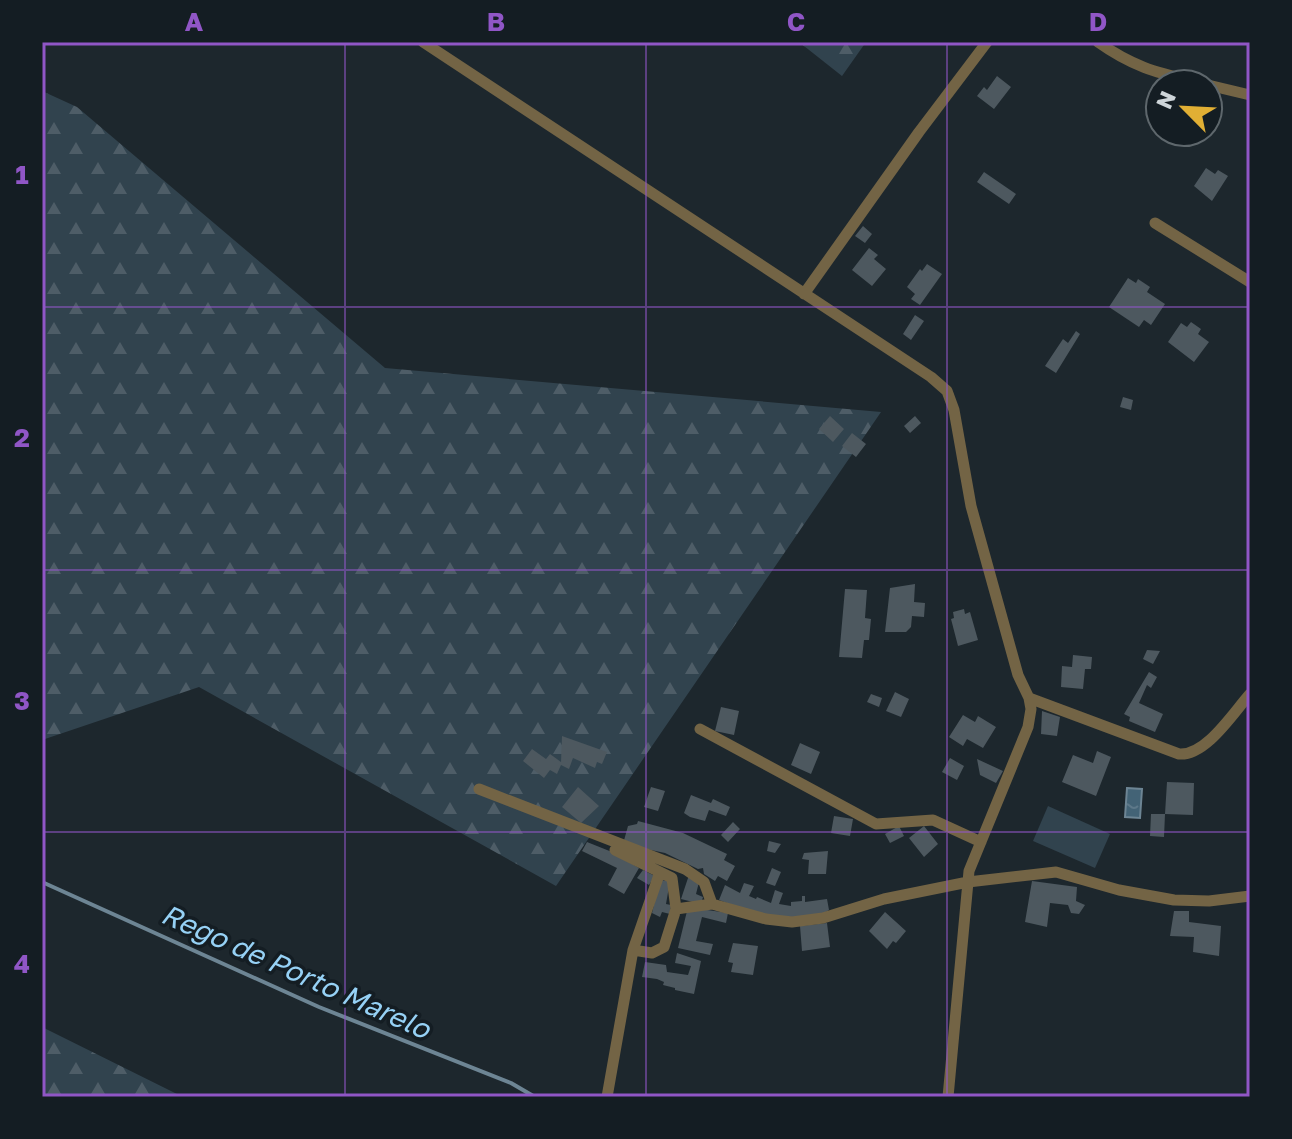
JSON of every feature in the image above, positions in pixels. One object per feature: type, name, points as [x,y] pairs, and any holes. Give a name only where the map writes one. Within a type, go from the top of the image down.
[{"type":"street","points":[[423,42],[931,377],[947,391],[954,410],[971,506],[1018,675],[1031,709],[1028,727],[972,863],[948,1097]]},
{"type":"street","points":[[804,294],[987,42]]},
{"type":"street","points":[[1098,42],[1144,69]]},
{"type":"street","points":[[1224,88],[1250,95]]},
{"type":"street","points":[[1155,223],[1250,282]]},
{"type":"street","points":[[1029,698],[1179,754],[1190,755],[1201,749],[1250,694]]},
{"type":"street","points":[[700,729],[876,824],[933,820],[981,842]]},
{"type":"street","points":[[479,789],[685,869],[704,882],[712,904]]},
{"type":"street","points":[[587,833],[672,878],[676,909],[664,947],[652,953],[633,950]]},
{"type":"street","points":[[607,1097],[633,950],[660,872]]},
{"type":"street","points":[[676,909],[712,904],[766,919],[792,922],[823,918],[884,899],[968,882],[1056,872],[1119,890],[1174,900],[1209,901],[1250,896]]},
{"type":"green space","points":[[799,42],[866,42],[842,76]]},
{"type":"green space","points":[[42,91],[77,107],[385,368],[881,412],[556,886],[199,687],[42,740]]},
{"type":"green space","points":[[1048,806],[1110,834],[1095,868],[1033,841]]},
{"type":"green space","points":[[42,1027],[183,1097],[42,1097]]},
{"type":"water","points":[[1127,788],[1142,789],[1140,818],[1125,817]]},
{"type":"building","points":[[997,76],[1011,87],[994,109],[977,96],[984,87],[987,90]]},
{"type":"building","points":[[1206,168],[1215,174],[1218,170],[1228,176],[1212,201],[1194,186]]},
{"type":"building","points":[[984,172],[1016,194],[1009,204],[977,182]]},
{"type":"building","points":[[863,226],[872,234],[865,243],[855,236]]},
{"type":"building","points":[[869,248],[878,255],[874,259],[886,269],[872,286],[852,270]]},
{"type":"building","points":[[927,264],[942,274],[920,305],[911,299],[915,294],[907,287]]},
{"type":"building","points":[[1128,278],[1136,283],[1138,279],[1150,287],[1147,292],[1165,304],[1151,325],[1144,320],[1139,327],[1109,307]]},
{"type":"building","points":[[915,315],[924,321],[911,340],[903,334]]},
{"type":"building","points":[[1191,322],[1201,329],[1198,334],[1209,342],[1194,362],[1168,342],[1181,323],[1187,327]]},
{"type":"building","points":[[1076,331],[1080,334],[1056,373],[1045,366],[1063,339],[1068,343]]},
{"type":"building","points":[[1123,397],[1133,400],[1131,410],[1120,407]]},
{"type":"building","points":[[830,416],[844,429],[833,442],[819,429]]},
{"type":"building","points":[[915,416],[921,423],[910,433],[904,426]]},
{"type":"building","points":[[852,433],[866,444],[856,457],[842,446]]},
{"type":"building","points":[[915,584],[914,602],[925,603],[924,617],[912,616],[911,627],[906,632],[885,632],[890,588]]},
{"type":"building","points":[[845,589],[867,590],[865,618],[871,619],[869,640],[864,640],[862,658],[839,657]]},
{"type":"building","points":[[964,609],[965,614],[970,612],[978,640],[958,646],[951,619],[954,618],[953,612]]},
{"type":"building","points":[[1147,650],[1160,651],[1153,664],[1143,659]]},
{"type":"building","points":[[1073,655],[1092,657],[1091,669],[1085,669],[1083,689],[1061,687],[1062,666],[1072,667]]},
{"type":"building","points":[[1149,672],[1157,677],[1151,688],[1147,685],[1139,703],[1163,714],[1155,732],[1129,721],[1130,717],[1124,714]]},
{"type":"building","points":[[895,692],[909,699],[901,717],[886,711]]},
{"type":"building","points":[[871,694],[882,698],[879,707],[867,702]]},
{"type":"building","points":[[721,707],[739,711],[734,735],[715,731]]},
{"type":"building","points":[[1042,711],[1060,717],[1057,736],[1041,734]]},
{"type":"building","points":[[963,715],[975,722],[978,716],[996,727],[983,748],[967,739],[963,746],[949,737]]},
{"type":"building","points":[[562,736],[607,752],[602,764],[597,762],[595,768],[573,758],[569,769],[561,765],[557,774],[550,770],[544,778],[523,761],[532,749],[546,759],[550,754],[561,762]]},
{"type":"building","points":[[800,743],[820,752],[811,774],[791,765]]},
{"type":"building","points":[[1097,751],[1111,757],[1096,796],[1062,782],[1073,755],[1093,763]]},
{"type":"building","points":[[950,758],[964,766],[957,780],[942,772]]},
{"type":"building","points":[[977,759],[1003,771],[996,783],[980,775]]},
{"type":"building","points":[[1167,782],[1194,783],[1193,815],[1165,814]]},
{"type":"building","points":[[578,787],[599,806],[581,823],[562,807]]},
{"type":"building","points":[[651,787],[665,791],[658,811],[644,807]]},
{"type":"building","points":[[691,795],[711,803],[713,799],[730,807],[726,816],[709,810],[705,821],[690,817],[684,813]]},
{"type":"building","points":[[1151,814],[1165,814],[1164,837],[1150,836]]},
{"type":"building","points":[[834,816],[853,819],[850,836],[831,833]]},
{"type":"building","points":[[638,821],[683,833],[727,854],[724,860],[735,866],[727,881],[718,876],[715,881],[704,874],[703,868],[698,869],[665,853],[623,844],[628,826]]},
{"type":"building","points":[[733,822],[740,829],[728,842],[721,835]]},
{"type":"building","points":[[899,826],[904,836],[890,843],[885,834]]},
{"type":"building","points":[[924,826],[938,844],[924,857],[909,838]]},
{"type":"building","points":[[769,841],[781,844],[775,853],[767,851]]},
{"type":"building","points":[[587,842],[639,868],[624,894],[608,885],[617,868],[582,851]]},
{"type":"building","points":[[828,851],[826,874],[808,874],[809,860],[802,859],[804,853]]},
{"type":"building","points":[[772,868],[781,872],[775,886],[766,883]]},
{"type":"building","points":[[643,870],[655,876],[649,885],[637,878]]},
{"type":"building","points":[[689,875],[699,882],[696,894],[703,897],[701,904],[681,899]]},
{"type":"building","points":[[660,880],[670,881],[666,904],[671,905],[670,914],[662,912],[660,917],[652,913]]},
{"type":"building","points":[[1032,881],[1077,887],[1076,901],[1085,905],[1079,914],[1071,913],[1068,905],[1050,903],[1047,927],[1025,922]]},
{"type":"building","points":[[744,883],[754,886],[749,896],[756,899],[771,903],[775,890],[783,893],[779,904],[791,906],[791,902],[802,901],[802,896],[805,896],[805,902],[827,899],[829,910],[821,915],[793,919],[766,918],[719,900],[725,885],[740,893]]},
{"type":"building","points":[[694,908],[728,913],[726,923],[702,917],[696,941],[713,944],[710,955],[678,948],[687,911]]},
{"type":"building","points":[[1174,911],[1189,911],[1189,922],[1221,926],[1219,956],[1193,952],[1194,937],[1170,936]]},
{"type":"building","points":[[885,912],[906,931],[887,949],[869,931]]},
{"type":"building","points":[[827,923],[830,947],[802,951],[800,926]]},
{"type":"building","points":[[733,943],[758,946],[753,975],[731,972],[733,963],[728,962]]},
{"type":"building","points":[[677,953],[701,961],[694,994],[675,990],[657,979],[642,977],[645,962],[666,965],[667,972],[688,975],[691,966],[675,963]]},
{"type":"waterway","name":"Rego de Porto Marelo","points":[[42,882],[319,1007],[511,1083],[535,1097]]}]
